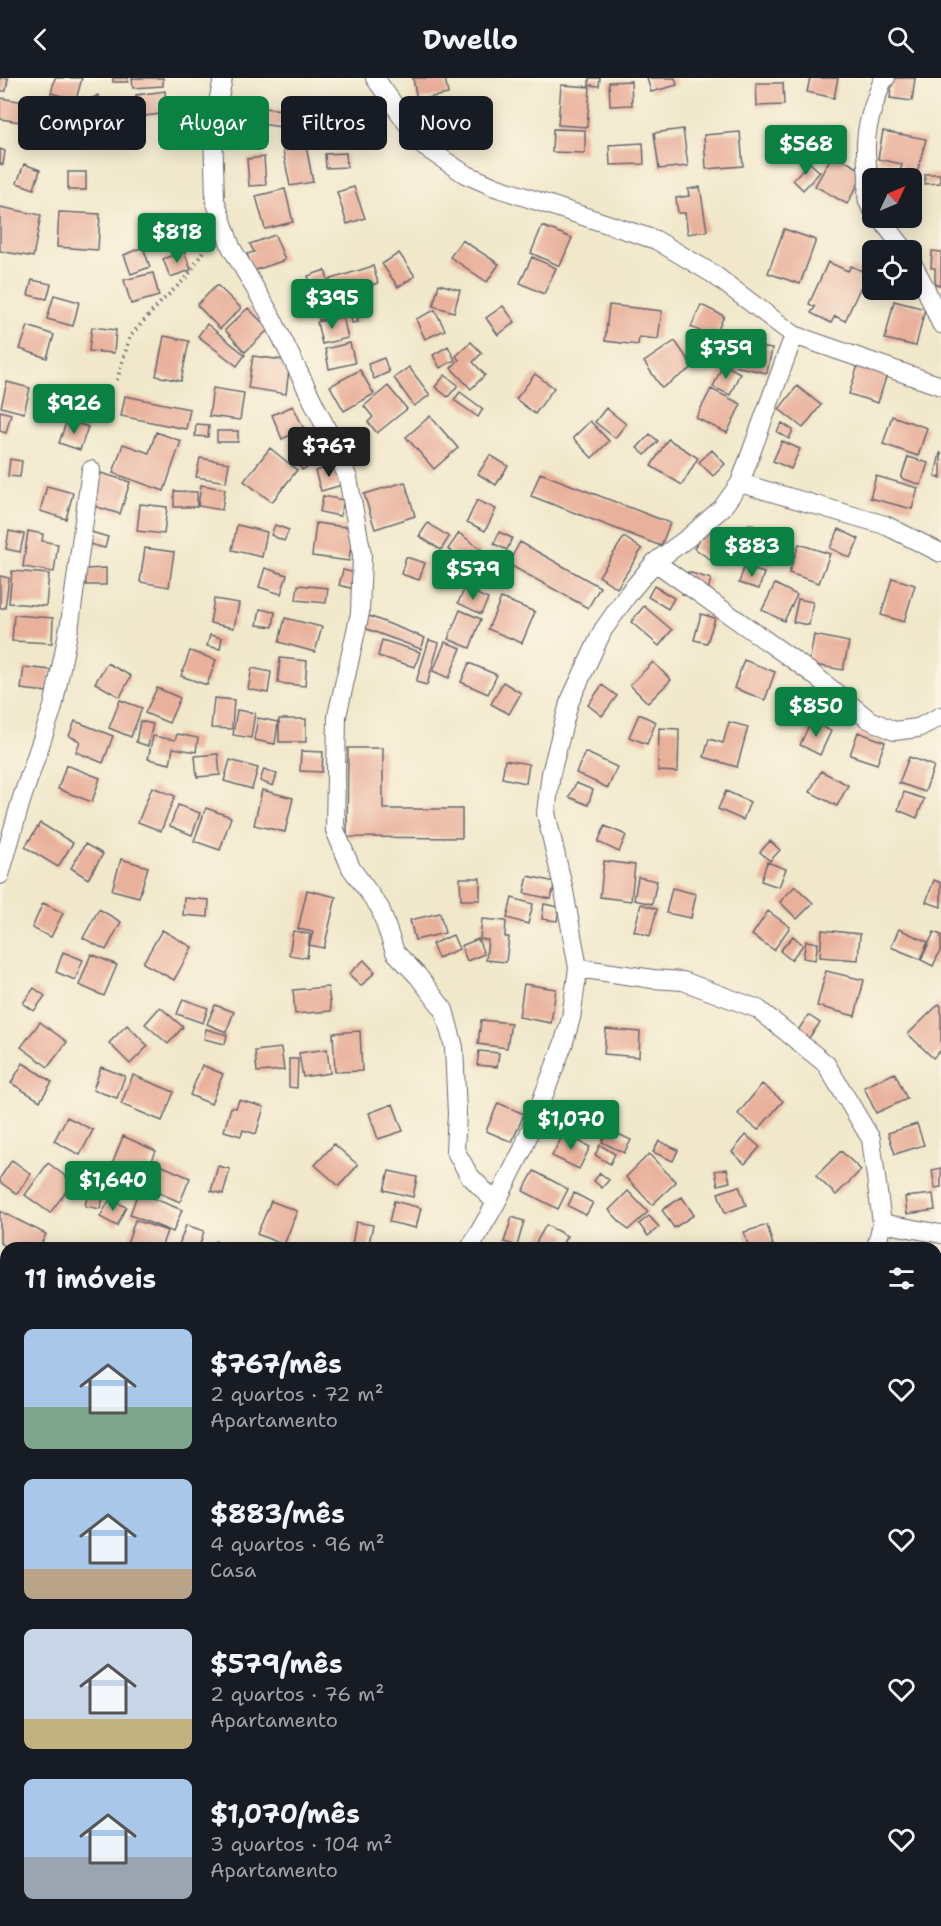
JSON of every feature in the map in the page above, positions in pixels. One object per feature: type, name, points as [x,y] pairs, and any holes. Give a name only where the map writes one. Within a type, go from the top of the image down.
[{"type":"street","points":[[223,78],[213,127],[215,200],[231,247],[270,314],[348,478],[362,555],[360,613],[337,716],[335,830],[351,868],[380,908],[395,952],[418,976],[444,1010],[454,1047],[457,1114],[454,1150],[469,1175],[496,1203]]},
{"type":"street","points":[[375,78],[423,146],[465,174],[495,187],[656,240],[713,274],[794,335],[941,386]]},
{"type":"street","points":[[867,168],[865,148],[870,113],[882,82],[886,78]]},
{"type":"street","points":[[887,228],[897,240]]},
{"type":"street","points":[[922,281],[941,324]]},
{"type":"street","points":[[473,1242],[523,1149],[571,1018],[578,968],[564,891],[546,813],[551,773],[569,704],[603,630],[628,593],[655,562],[689,537],[722,508],[740,483],[794,335]]},
{"type":"street","points":[[0,875],[21,801],[53,707],[70,623],[91,470]]},
{"type":"street","points":[[740,483],[885,525],[941,553]]},
{"type":"street","points":[[655,562],[808,671],[868,719],[894,731],[918,728],[941,716]]},
{"type":"street","points":[[578,968],[652,980],[683,981],[758,1009],[826,1064],[871,1139],[882,1223],[877,1242]]},
{"type":"street","points":[[882,1223],[941,1234]]},
{"type":"path","points":[[117,380],[130,336],[187,278],[209,244],[210,233]]},
{"type":"building","points":[[0,78],[8,78],[6,91],[0,91]]},
{"type":"building","points":[[55,78],[82,78],[77,96],[51,93]]},
{"type":"building","points":[[113,78],[128,78],[128,82],[113,82]]},
{"type":"building","points":[[132,78],[163,78],[163,86],[133,88]]},
{"type":"building","points":[[413,78],[445,78],[448,94],[416,96]]},
{"type":"building","points":[[589,78],[600,78],[599,86],[589,85]]},
{"type":"building","points":[[647,78],[675,78],[677,85],[651,92]]},
{"type":"building","points":[[810,78],[838,78],[834,98],[807,92]]},
{"type":"building","points":[[893,78],[915,78],[912,101],[890,98]]},
{"type":"building","points":[[631,81],[632,105],[610,106],[609,82]]},
{"type":"building","points":[[756,83],[783,83],[784,105],[757,106]]},
{"type":"building","points":[[561,85],[590,87],[587,127],[558,125]]},
{"type":"building","points":[[165,91],[165,96],[158,96],[158,114],[146,116],[146,96],[136,95]]},
{"type":"building","points":[[0,98],[18,101],[18,122],[0,119]]},
{"type":"building","points":[[269,109],[281,110],[281,127],[269,125]]},
{"type":"building","points":[[553,129],[585,130],[585,153],[552,152]]},
{"type":"building","points":[[683,129],[688,166],[659,169],[654,133]]},
{"type":"building","points":[[883,131],[926,139],[918,168],[901,168],[902,164],[878,159]]},
{"type":"building","points":[[740,132],[743,166],[706,169],[704,135]]},
{"type":"building","points":[[643,143],[644,164],[610,165],[609,145]]},
{"type":"building","points":[[0,149],[5,151],[3,165],[0,164]]},
{"type":"building","points":[[307,150],[313,182],[290,186],[283,151]]},
{"type":"building","points":[[346,153],[347,167],[326,168],[325,154]]},
{"type":"building","points":[[833,154],[862,170],[862,177],[847,204],[815,186]]},
{"type":"building","points":[[264,157],[266,185],[249,186],[247,159]]},
{"type":"building","points":[[809,162],[820,172],[803,190],[793,180]]},
{"type":"building","points":[[24,164],[40,170],[34,189],[17,183]]},
{"type":"building","points":[[68,172],[86,172],[86,190],[68,190]]},
{"type":"building","points":[[925,174],[940,174],[940,183],[925,184]]},
{"type":"building","points":[[354,187],[365,218],[347,224],[337,192]]},
{"type":"building","points":[[700,187],[707,231],[688,234],[685,213],[678,213],[676,198],[689,196],[688,189]]},
{"type":"building","points":[[285,189],[293,222],[265,229],[256,196]]},
{"type":"building","points":[[0,207],[41,215],[33,257],[0,251]]},
{"type":"building","points":[[59,212],[100,214],[98,250],[57,247]]},
{"type":"building","points":[[542,226],[572,238],[560,266],[531,253]]},
{"type":"building","points":[[784,229],[816,240],[800,284],[768,273]]},
{"type":"building","points":[[275,235],[285,260],[253,271],[247,254],[254,252],[250,244]]},
{"type":"building","points":[[462,240],[499,264],[487,282],[450,257]]},
{"type":"building","points":[[143,247],[150,267],[131,274],[124,255]]},
{"type":"building","points":[[184,251],[191,270],[170,277],[163,259]]},
{"type":"building","points":[[932,251],[941,252],[941,285],[935,285],[935,268],[931,268]]},
{"type":"building","points":[[399,253],[415,276],[398,287],[382,264]]},
{"type":"building","points":[[532,257],[556,268],[544,294],[520,283]]},
{"type":"building","points":[[828,262],[848,271],[851,266],[862,271],[862,284],[845,321],[835,316],[831,323],[811,313],[815,307],[809,304]]},
{"type":"building","points":[[373,266],[378,283],[316,302],[308,276],[325,270],[328,280]]},
{"type":"building","points":[[153,273],[159,296],[131,304],[124,280]]},
{"type":"building","points":[[32,280],[51,284],[47,299],[28,295]]},
{"type":"building","points":[[439,284],[460,290],[454,312],[433,306]]},
{"type":"building","points":[[217,285],[241,308],[220,329],[197,305]]},
{"type":"building","points":[[54,295],[79,302],[73,326],[47,319]]},
{"type":"building","points":[[343,297],[347,313],[319,320],[315,304]]},
{"type":"building","points":[[348,301],[354,301],[358,322],[352,323]]},
{"type":"building","points":[[894,301],[925,309],[916,346],[885,339]]},
{"type":"building","points":[[609,305],[662,311],[658,339],[639,337],[638,345],[605,341]]},
{"type":"building","points":[[701,305],[724,316],[714,338],[691,327]]},
{"type":"building","points":[[503,306],[515,322],[498,335],[486,318]]},
{"type":"building","points":[[248,308],[269,329],[245,352],[225,330]]},
{"type":"building","points":[[435,310],[445,330],[425,339],[416,319]]},
{"type":"building","points":[[343,317],[348,338],[322,344],[317,322]]},
{"type":"building","points":[[207,324],[245,355],[237,366],[198,336]]},
{"type":"building","points":[[28,326],[54,335],[47,358],[20,349]]},
{"type":"building","points":[[92,327],[116,330],[114,353],[89,351]]},
{"type":"building","points":[[164,336],[189,341],[181,381],[156,376]]},
{"type":"building","points":[[675,341],[693,367],[662,388],[644,362]]},
{"type":"building","points":[[471,342],[482,353],[473,362],[485,375],[471,389],[451,368],[459,360],[456,356]]},
{"type":"building","points":[[734,342],[772,349],[767,373],[729,365]]},
{"type":"building","points":[[350,343],[355,363],[329,369],[325,349]]},
{"type":"building","points":[[448,346],[455,360],[440,368],[433,355]]},
{"type":"building","points":[[253,356],[290,361],[286,394],[248,388]]},
{"type":"building","points":[[384,358],[389,372],[374,379],[368,364]]},
{"type":"building","points":[[723,364],[740,373],[730,395],[713,387]]},
{"type":"building","points":[[858,365],[887,374],[878,403],[849,394]]},
{"type":"building","points":[[409,367],[430,395],[414,406],[394,378]]},
{"type":"building","points":[[360,370],[374,394],[344,411],[330,386]]},
{"type":"building","points":[[535,374],[554,388],[535,414],[516,399]]},
{"type":"building","points":[[445,375],[458,385],[448,397],[435,387]]},
{"type":"building","points":[[7,382],[30,388],[24,413],[1,407]]},
{"type":"building","points":[[388,386],[407,409],[377,433],[368,422],[373,417],[364,406]]},
{"type":"building","points":[[797,386],[821,405],[803,428],[779,409]]},
{"type":"building","points":[[213,388],[244,393],[240,420],[209,416]]},
{"type":"building","points":[[711,389],[741,404],[727,433],[696,418]]},
{"type":"building","points":[[63,390],[87,397],[83,410],[59,403]]},
{"type":"building","points":[[460,392],[483,409],[478,417],[454,400]]},
{"type":"building","points":[[125,396],[190,409],[186,429],[121,416]]},
{"type":"building","points":[[293,406],[304,429],[282,439],[272,415]]},
{"type":"building","points":[[606,408],[626,424],[615,438],[595,422]]},
{"type":"building","points":[[0,411],[11,414],[6,433],[0,431]]},
{"type":"building","points":[[430,416],[458,448],[434,469],[406,437]]},
{"type":"building","points":[[892,416],[927,428],[918,456],[883,444]]},
{"type":"building","points":[[67,420],[88,427],[80,450],[59,443]]},
{"type":"building","points":[[590,421],[609,441],[592,458],[573,438]]},
{"type":"building","points":[[782,423],[793,430],[789,439],[777,432]]},
{"type":"building","points":[[196,424],[209,425],[208,437],[195,436]]},
{"type":"building","points":[[217,431],[238,431],[238,442],[217,442]]},
{"type":"building","points":[[156,432],[181,441],[164,491],[113,473],[123,444],[149,453]]},
{"type":"building","points":[[317,432],[329,457],[302,470],[290,445]]},
{"type":"building","points":[[650,434],[658,441],[645,455],[637,448]]},
{"type":"building","points":[[668,439],[698,458],[682,485],[651,466]]},
{"type":"building","points":[[782,441],[800,449],[791,469],[773,461]]},
{"type":"building","points":[[270,448],[297,470],[272,502],[244,481]]},
{"type":"building","points":[[712,450],[725,464],[713,476],[699,462]]},
{"type":"building","points":[[941,453],[941,478],[935,476]]},
{"type":"building","points":[[490,455],[508,466],[496,485],[478,474]]},
{"type":"building","points":[[908,457],[928,463],[921,485],[901,478]]},
{"type":"building","points":[[200,458],[229,463],[226,482],[196,477]]},
{"type":"building","points":[[10,459],[22,461],[20,477],[8,476]]},
{"type":"building","points":[[337,465],[342,485],[321,491],[315,471]]},
{"type":"building","points":[[101,473],[130,482],[120,514],[91,505]]},
{"type":"building","points":[[540,473],[670,523],[661,546],[531,496]]},
{"type":"building","points":[[876,476],[918,488],[912,509],[870,498]]},
{"type":"building","points":[[405,482],[415,516],[375,529],[364,494]]},
{"type":"building","points":[[201,485],[225,489],[222,510],[198,506]]},
{"type":"building","points":[[47,486],[73,493],[66,519],[40,511]]},
{"type":"building","points":[[174,491],[197,492],[197,507],[174,507]]},
{"type":"building","points":[[323,496],[344,500],[340,516],[320,512]]},
{"type":"building","points":[[477,500],[496,509],[485,531],[467,522]]},
{"type":"building","points":[[140,504],[167,507],[164,534],[137,531]]},
{"type":"building","points":[[316,523],[353,528],[349,561],[312,556]]},
{"type":"building","points":[[428,523],[449,537],[441,550],[419,536]]},
{"type":"building","points":[[749,524],[781,537],[768,568],[736,556]]},
{"type":"building","points":[[237,525],[267,532],[262,557],[232,550]]},
{"type":"building","points":[[275,525],[289,530],[284,541],[271,535]]},
{"type":"building","points":[[709,526],[733,542],[718,565],[694,548]]},
{"type":"building","points":[[839,529],[859,539],[850,558],[830,548]]},
{"type":"building","points":[[9,531],[24,534],[20,552],[6,549]]},
{"type":"building","points":[[28,531],[43,534],[42,541],[58,544],[54,572],[23,567]]},
{"type":"building","points":[[88,531],[108,537],[105,548],[85,543]]},
{"type":"building","points":[[499,532],[512,538],[507,550],[494,544]]},
{"type":"building","points":[[459,533],[482,550],[470,566],[448,549]]},
{"type":"building","points":[[624,537],[642,549],[617,588],[599,576]]},
{"type":"building","points":[[520,542],[600,587],[588,608],[508,564]]},
{"type":"building","points":[[799,544],[830,554],[819,583],[789,573]]},
{"type":"building","points":[[145,548],[174,552],[169,587],[140,582]]},
{"type":"building","points":[[406,557],[425,563],[419,580],[401,574]]},
{"type":"building","points":[[744,567],[764,573],[759,589],[739,583]]},
{"type":"building","points":[[106,568],[106,585],[86,585],[85,569]]},
{"type":"building","points":[[265,568],[287,575],[281,594],[259,587]]},
{"type":"building","points":[[343,570],[359,574],[354,589],[339,585]]},
{"type":"building","points":[[12,571],[49,574],[46,606],[9,603]]},
{"type":"building","points":[[688,572],[711,579],[705,601],[682,594]]},
{"type":"building","points":[[0,576],[9,578],[5,608],[0,608]]},
{"type":"building","points":[[892,578],[915,585],[904,622],[881,615]]},
{"type":"building","points":[[775,584],[797,595],[784,621],[762,610]]},
{"type":"building","points":[[298,585],[328,588],[326,603],[296,600]]},
{"type":"building","points":[[654,586],[674,598],[668,609],[648,597]]},
{"type":"building","points":[[465,588],[488,599],[481,614],[458,603]]},
{"type":"building","points":[[501,598],[535,612],[522,643],[488,629]]},
{"type":"building","points":[[214,599],[239,603],[234,628],[210,623]]},
{"type":"building","points":[[798,599],[813,602],[809,625],[793,622]]},
{"type":"building","points":[[644,606],[672,630],[659,646],[631,622]]},
{"type":"building","points":[[260,609],[275,612],[273,627],[257,625]]},
{"type":"building","points":[[460,610],[481,619],[470,648],[448,639]]},
{"type":"building","points":[[701,614],[715,618],[707,643],[694,640]]},
{"type":"building","points":[[14,615],[53,618],[52,643],[12,641]]},
{"type":"building","points":[[369,616],[425,638],[421,649],[364,628]]},
{"type":"building","points":[[285,618],[322,627],[315,652],[279,642]]},
{"type":"building","points":[[210,635],[222,638],[220,649],[207,646]]},
{"type":"building","points":[[814,635],[849,642],[843,670],[809,664]]},
{"type":"building","points":[[382,640],[420,652],[415,667],[378,656]]},
{"type":"building","points":[[429,640],[439,643],[427,685],[416,682]]},
{"type":"building","points":[[445,642],[461,648],[449,678],[433,671]]},
{"type":"building","points":[[190,651],[216,660],[207,685],[181,676]]},
{"type":"building","points":[[280,658],[307,661],[305,686],[278,683]]},
{"type":"building","points":[[744,660],[775,672],[765,700],[734,688]]},
{"type":"building","points":[[653,662],[671,680],[648,703],[630,685]]},
{"type":"building","points":[[107,663],[131,676],[120,697],[95,683]]},
{"type":"building","points":[[469,663],[497,675],[488,694],[461,682]]},
{"type":"building","points":[[24,667],[51,670],[48,692],[21,689]]},
{"type":"building","points":[[252,668],[271,672],[268,693],[248,689]]},
{"type":"building","points":[[503,682],[521,693],[509,714],[491,704]]},
{"type":"building","points":[[602,685],[617,696],[602,716],[588,705]]},
{"type":"building","points":[[157,688],[180,698],[169,723],[145,713]]},
{"type":"building","points":[[214,698],[234,700],[232,729],[211,728]]},
{"type":"building","points":[[120,700],[142,708],[131,737],[109,728]]},
{"type":"building","points":[[237,710],[255,713],[251,738],[233,735]]},
{"type":"building","points":[[639,714],[656,722],[647,744],[629,737]]},
{"type":"building","points":[[258,718],[278,722],[275,744],[254,740]]},
{"type":"building","points":[[279,719],[306,719],[306,742],[279,742]]},
{"type":"building","points":[[75,721],[113,736],[103,763],[76,752],[80,741],[69,736]]},
{"type":"building","points":[[140,721],[153,724],[148,746],[136,742]]},
{"type":"building","points":[[811,721],[831,731],[820,755],[800,745]]},
{"type":"building","points":[[729,722],[748,727],[737,767],[704,757],[709,739],[723,743]]},
{"type":"building","points":[[659,728],[679,729],[678,772],[658,771]]},
{"type":"building","points":[[858,732],[885,742],[877,764],[850,755]]},
{"type":"building","points":[[177,734],[198,738],[196,752],[173,748],[170,764],[148,759],[153,736],[175,740]]},
{"type":"building","points":[[348,748],[383,748],[383,809],[462,809],[462,838],[347,837]]},
{"type":"building","points":[[301,751],[323,752],[322,772],[300,771]]},
{"type":"building","points":[[585,752],[617,767],[608,788],[576,773]]},
{"type":"building","points":[[218,754],[220,775],[197,777],[195,756]]},
{"type":"building","points":[[909,757],[934,766],[925,792],[899,783]]},
{"type":"building","points":[[230,760],[258,768],[252,789],[224,781]]},
{"type":"building","points":[[505,760],[529,764],[526,783],[502,778]]},
{"type":"building","points":[[66,765],[100,778],[92,802],[58,789]]},
{"type":"building","points":[[264,769],[277,774],[273,786],[260,781]]},
{"type":"building","points":[[821,771],[848,785],[837,806],[810,792]]},
{"type":"building","points":[[576,783],[593,790],[588,805],[569,797]]},
{"type":"building","points":[[152,787],[175,796],[161,831],[138,822]]},
{"type":"building","points":[[262,790],[293,798],[285,832],[254,825]]},
{"type":"building","points":[[726,791],[750,802],[743,820],[718,809]]},
{"type":"building","points":[[904,792],[924,799],[917,818],[898,810]]},
{"type":"building","points":[[178,805],[200,813],[192,835],[170,826]]},
{"type":"building","points":[[206,808],[231,817],[220,850],[194,841]]},
{"type":"building","points":[[40,823],[73,843],[58,867],[25,847]]},
{"type":"building","points":[[605,826],[626,835],[619,852],[598,842]]},
{"type":"building","points":[[770,841],[780,850],[770,861],[760,852]]},
{"type":"building","points":[[85,844],[103,854],[88,879],[71,868]]},
{"type":"building","points":[[121,859],[148,867],[139,897],[112,890]]},
{"type":"building","points":[[604,861],[635,865],[631,901],[600,897]]},
{"type":"building","points":[[767,862],[786,869],[779,887],[761,881]]},
{"type":"building","points":[[528,876],[555,882],[551,899],[524,893]]},
{"type":"building","points":[[638,877],[657,881],[652,904],[634,900]]},
{"type":"building","points":[[460,878],[480,878],[480,900],[461,900]]},
{"type":"building","points":[[934,880],[941,883],[941,907],[926,902]]},
{"type":"building","points":[[795,886],[813,903],[797,919],[780,902]]},
{"type":"building","points":[[672,888],[696,894],[691,918],[666,913]]},
{"type":"building","points":[[307,890],[336,897],[324,948],[309,945],[313,932],[298,929]]},
{"type":"building","points":[[184,898],[209,900],[208,917],[183,915]]},
{"type":"building","points":[[512,898],[533,904],[528,924],[507,918]]},
{"type":"building","points":[[43,903],[63,913],[51,937],[32,928]]},
{"type":"building","points":[[544,904],[559,907],[557,921],[542,919]]},
{"type":"building","points":[[641,904],[657,909],[650,936],[634,931]]},
{"type":"building","points":[[99,909],[121,922],[106,950],[83,938]]},
{"type":"building","points":[[768,911],[790,927],[774,950],[752,935]]},
{"type":"building","points":[[440,913],[445,933],[415,940],[410,920]]},
{"type":"building","points":[[482,919],[506,921],[505,937],[509,937],[506,962],[486,960],[488,940],[480,939]]},
{"type":"building","points":[[899,929],[928,942],[920,959],[891,947]]},
{"type":"building","points":[[162,930],[192,947],[174,980],[143,963]]},
{"type":"building","points":[[822,930],[860,934],[858,960],[820,957]]},
{"type":"building","points":[[293,931],[310,934],[307,958],[289,955]]},
{"type":"building","points":[[934,932],[941,935],[941,949],[933,966],[921,960]]},
{"type":"building","points":[[453,935],[459,949],[438,958],[432,944]]},
{"type":"building","points":[[793,936],[803,945],[791,960],[780,951]]},
{"type":"building","points":[[478,939],[484,954],[467,961],[461,946]]},
{"type":"building","points":[[806,941],[818,943],[815,960],[803,958]]},
{"type":"building","points":[[63,952],[83,960],[75,980],[56,972]]},
{"type":"building","points":[[91,954],[117,965],[104,996],[79,985]]},
{"type":"building","points":[[364,960],[375,972],[361,986],[349,974]]},
{"type":"building","points":[[826,971],[864,980],[855,1016],[817,1006]]},
{"type":"building","points":[[524,984],[556,989],[551,1023],[519,1017]]},
{"type":"building","points":[[328,987],[331,1011],[295,1014],[293,990]]},
{"type":"building","points":[[34,988],[45,996],[34,1011],[23,1003]]},
{"type":"building","points":[[183,999],[208,1008],[203,1023],[177,1014]]},
{"type":"building","points":[[939,1004],[941,1006],[941,1050],[933,1058],[908,1034]]},
{"type":"building","points":[[215,1005],[234,1012],[226,1032],[207,1024]]},
{"type":"building","points":[[160,1007],[183,1027],[168,1044],[145,1024]]},
{"type":"building","points":[[808,1015],[820,1023],[808,1039],[797,1032]]},
{"type":"building","points":[[481,1020],[511,1023],[507,1048],[478,1044]]},
{"type":"building","points":[[40,1022],[67,1042],[48,1067],[21,1047]]},
{"type":"building","points":[[127,1025],[148,1046],[130,1064],[109,1043]]},
{"type":"building","points":[[206,1029],[227,1035],[225,1044],[204,1039]]},
{"type":"building","points":[[606,1029],[640,1032],[639,1057],[604,1054]]},
{"type":"building","points":[[360,1031],[362,1071],[335,1072],[333,1033]]},
{"type":"building","points":[[281,1048],[284,1070],[257,1072],[255,1051]]},
{"type":"building","points":[[327,1049],[330,1073],[303,1077],[299,1053]]},
{"type":"building","points":[[479,1051],[499,1053],[497,1067],[477,1065]]},
{"type":"building","points":[[289,1059],[298,1059],[297,1088],[289,1087]]},
{"type":"building","points":[[23,1063],[52,1082],[40,1101],[11,1083]]},
{"type":"building","points":[[202,1065],[223,1074],[211,1104],[190,1095]]},
{"type":"building","points":[[101,1067],[125,1076],[117,1098],[93,1090]]},
{"type":"building","points":[[895,1073],[907,1099],[876,1113],[864,1087]]},
{"type":"building","points":[[133,1075],[174,1092],[162,1121],[121,1104]]},
{"type":"building","points":[[762,1084],[783,1101],[758,1130],[738,1114]]},
{"type":"building","points":[[239,1100],[264,1107],[256,1134],[243,1130],[241,1136],[224,1131],[231,1107],[236,1108]]},
{"type":"building","points":[[498,1103],[524,1114],[512,1142],[486,1131]]},
{"type":"building","points":[[393,1104],[403,1131],[378,1139],[369,1113]]},
{"type":"building","points":[[555,1115],[567,1121],[560,1135],[548,1128]]},
{"type":"building","points":[[67,1117],[93,1130],[80,1155],[54,1141]]},
{"type":"building","points":[[917,1124],[924,1145],[895,1154],[888,1133]]},
{"type":"building","points":[[608,1129],[631,1140],[624,1153],[602,1142]]},
{"type":"building","points":[[564,1133],[590,1147],[579,1169],[552,1156]]},
{"type":"building","points":[[746,1135],[760,1147],[745,1164],[732,1152]]},
{"type":"building","points":[[123,1136],[156,1151],[143,1181],[111,1167]]},
{"type":"building","points":[[659,1141],[678,1150],[673,1161],[653,1152]]},
{"type":"building","points":[[334,1144],[358,1165],[339,1186],[315,1165]]},
{"type":"building","points":[[600,1145],[615,1154],[610,1164],[595,1155]]},
{"type":"building","points":[[841,1151],[861,1170],[836,1195],[816,1176]]},
{"type":"building","points":[[649,1154],[676,1182],[652,1205],[626,1177]]},
{"type":"building","points":[[12,1160],[31,1174],[17,1194],[0,1182],[0,1178]]},
{"type":"building","points":[[48,1163],[73,1182],[50,1213],[25,1195]]},
{"type":"building","points":[[158,1164],[190,1178],[180,1202],[148,1188]]},
{"type":"building","points":[[218,1166],[230,1169],[223,1194],[211,1191]]},
{"type":"building","points":[[941,1168],[941,1187],[935,1188],[932,1170]]},
{"type":"building","points":[[727,1169],[730,1182],[718,1185],[715,1171]]},
{"type":"building","points":[[389,1171],[417,1177],[413,1197],[384,1190]]},
{"type":"building","points":[[534,1171],[568,1189],[558,1209],[523,1191]]},
{"type":"building","points":[[600,1173],[609,1180],[602,1188],[594,1181]]},
{"type":"building","points":[[739,1186],[746,1205],[725,1213],[718,1193]]},
{"type":"building","points":[[628,1191],[648,1212],[628,1230],[609,1210]]},
{"type":"building","points":[[138,1192],[182,1210],[173,1232],[130,1215]]},
{"type":"building","points":[[574,1193],[593,1203],[586,1215],[568,1206]]},
{"type":"building","points":[[88,1194],[103,1198],[100,1209],[85,1206]]},
{"type":"building","points":[[933,1194],[935,1210],[907,1214],[905,1197]]},
{"type":"building","points":[[682,1197],[694,1215],[674,1228],[662,1210]]},
{"type":"building","points":[[110,1199],[126,1207],[117,1226],[100,1217]]},
{"type":"building","points":[[271,1201],[297,1211],[285,1242],[277,1242],[257,1234]]},
{"type":"building","points":[[394,1201],[421,1208],[416,1228],[389,1222]]},
{"type":"building","points":[[0,1211],[46,1234],[42,1242],[0,1242]]},
{"type":"building","points":[[649,1216],[659,1227],[648,1236],[639,1224]]},
{"type":"building","points":[[512,1217],[524,1221],[518,1242],[504,1242]]},
{"type":"building","points":[[135,1220],[167,1231],[163,1242],[128,1242]]},
{"type":"building","points":[[356,1222],[373,1225],[369,1242],[353,1242]]},
{"type":"building","points":[[186,1225],[204,1231],[201,1242],[180,1242]]},
{"type":"building","points":[[546,1225],[567,1236],[564,1242],[536,1242]]},
{"type":"building","points":[[767,1225],[772,1242],[747,1242],[744,1232]]}]
